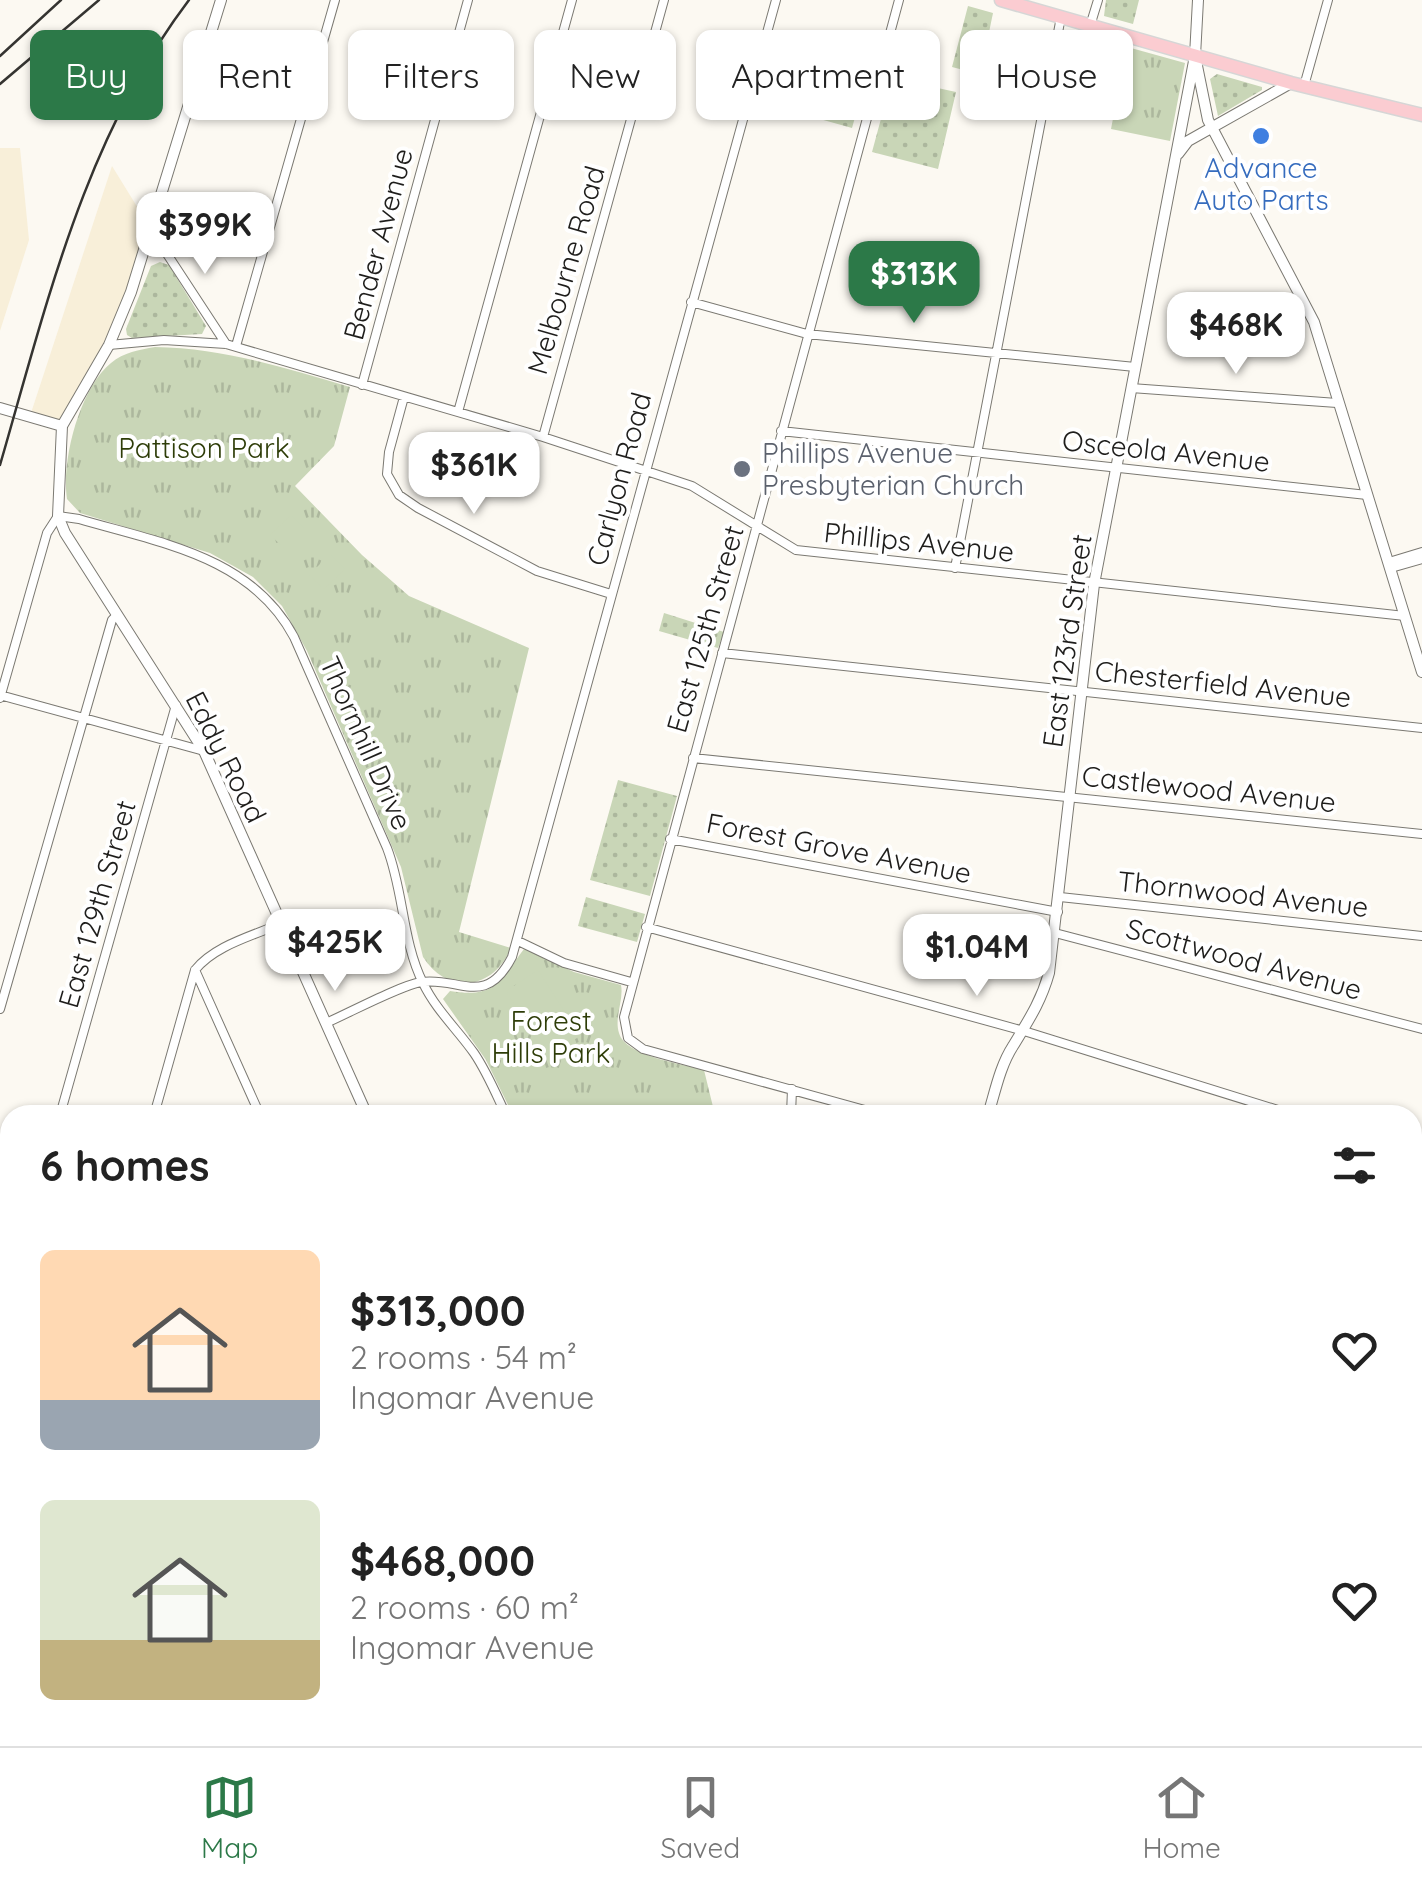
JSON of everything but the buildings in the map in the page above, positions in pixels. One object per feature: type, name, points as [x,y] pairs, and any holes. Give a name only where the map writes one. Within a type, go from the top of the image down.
[{"type":"main road","points":[[1001,0],[1297,84],[1422,115]]},
{"type":"street","points":[[204,751],[0,696],[47,534],[58,516],[62,426],[109,345],[152,231],[221,0]]},
{"type":"street","points":[[231,346],[335,0]]},
{"type":"street","name":"Bender Avenue","points":[[362,385],[468,0]]},
{"type":"street","points":[[458,412],[572,0]]},
{"type":"street","name":"Melbourne Road","points":[[542,436],[664,0]]},
{"type":"street","name":"Carlyon Road","points":[[422,982],[475,987],[494,980],[506,970],[518,941],[776,0]]},
{"type":"street","name":"East 125th Street","points":[[792,1090],[643,1048],[628,1038],[624,1017],[899,0]]},
{"type":"street","points":[[1090,26],[1098,0]]},
{"type":"street","points":[[1198,0],[1195,56],[1211,130],[1314,322],[1422,672]]},
{"type":"street","points":[[1174,164],[1183,145],[1297,84],[1328,0]]},
{"type":"street","points":[[954,568],[1061,17]]},
{"type":"street","name":"East 123rd Street","points":[[991,1105],[1012,1046],[1043,995],[1060,897],[1094,584],[1195,56]]},
{"type":"street","points":[[152,231],[231,346]]},
{"type":"street","points":[[691,302],[807,334],[1135,367]]},
{"type":"street","name":"Phillips Avenue","points":[[109,345],[164,340],[231,346],[542,436],[692,486],[796,550],[1405,616]]},
{"type":"street","points":[[1132,388],[1337,403]]},
{"type":"street","points":[[404,397],[387,474],[399,495],[537,571],[611,594]]},
{"type":"street","points":[[0,408],[62,426]]},
{"type":"street","name":"Osceola Avenue","points":[[781,431],[1366,495]]},
{"type":"street","name":"Eddy Road","points":[[58,516],[65,534],[204,751],[362,1105]]},
{"type":"street","name":"Thornhill Drive","points":[[58,516],[215,561],[253,585],[278,610],[294,637],[388,848],[399,883],[409,945],[422,982],[476,1055],[501,1105]]},
{"type":"street","points":[[1390,564],[1422,555]]},
{"type":"street","points":[[0,1009],[112,620],[117,615]]},
{"type":"street","name":"Chesterfield Avenue","points":[[722,653],[1422,728]]},
{"type":"street","name":"East 129th Street","points":[[63,1105],[176,705]]},
{"type":"street","name":"Castlewood Avenue","points":[[693,758],[1422,834]]},
{"type":"street","name":"Forest Grove Avenue","points":[[670,838],[1058,912]]},
{"type":"street","name":"Thornwood Avenue","points":[[1060,897],[1422,936]]},
{"type":"street","points":[[157,1105],[196,970],[204,958],[282,923]]},
{"type":"street","points":[[646,927],[1024,1031],[1262,1105]]},
{"type":"street","name":"Scottwood Avenue","points":[[1055,933],[1422,1028]]},
{"type":"street","points":[[518,941],[564,963],[632,982]]},
{"type":"street","points":[[196,970],[256,1105]]},
{"type":"street","points":[[326,1023],[422,982]]},
{"type":"street","points":[[792,1105],[792,1090],[847,1105]]},
{"type":"shaded area","points":[[0,148],[20,148],[29,240],[0,331]]},
{"type":"shaded area","points":[[112,166],[152,231],[131,292],[62,426],[30,416]]},
{"type":"green space","points":[[1106,0],[1139,0],[1133,24],[1104,16]]},
{"type":"green space","points":[[968,6],[993,13],[989,30],[962,30]]},
{"type":"green space","points":[[960,36],[960,69],[952,67]]},
{"type":"green space","points":[[1133,49],[1185,63],[1170,141],[1111,129],[1113,120],[1133,120]]},
{"type":"green space","points":[[1217,74],[1262,90],[1218,116],[1210,79]]},
{"type":"green space","points":[[940,88],[956,92],[938,169],[872,152],[881,120],[940,120]]},
{"type":"green space","points":[[823,120],[854,120],[852,128]]},
{"type":"green space","points":[[160,262],[169,265],[206,326],[202,334],[132,338],[127,335],[151,266]]},
{"type":"green space","name":"Pattison Park","points":[[155,347],[230,355],[350,387],[334,446],[295,486],[362,555],[409,596],[529,648],[459,932],[511,948],[494,972],[483,979],[458,983],[434,970],[423,957],[401,867],[307,651],[282,606],[253,577],[210,553],[80,513],[67,499],[70,445],[90,389],[116,359]]},
{"type":"green space","points":[[291,515],[304,528],[284,548],[270,535]]},
{"type":"green space","points":[[330,554],[345,569],[324,589],[309,575]]},
{"type":"green space","points":[[664,613],[724,632],[718,648],[659,631]]},
{"type":"green space","points":[[618,780],[677,796],[650,896],[590,880]]},
{"type":"green space","points":[[586,897],[645,914],[637,942],[578,926]]},
{"type":"green space","name":"Forest Hills Park","points":[[524,949],[574,972],[621,985],[618,1027],[624,1041],[643,1053],[704,1070],[713,1105],[508,1105],[486,1060],[443,999],[450,991],[488,989],[503,978]]},
{"type":"green space","points":[[538,970],[580,1036],[547,1058],[506,991]]},
{"type":"railway","points":[[0,56],[61,0]]},
{"type":"railway","points":[[0,84],[99,0]]},
{"type":"railway","points":[[0,465],[53,283],[96,165],[122,108],[189,0]]},
{"type":"place","name":"Advance Auto Parts","points":[[1261,136]]},
{"type":"place","name":"Phillips Avenue Presbyterian Church","points":[[742,469]]}]
